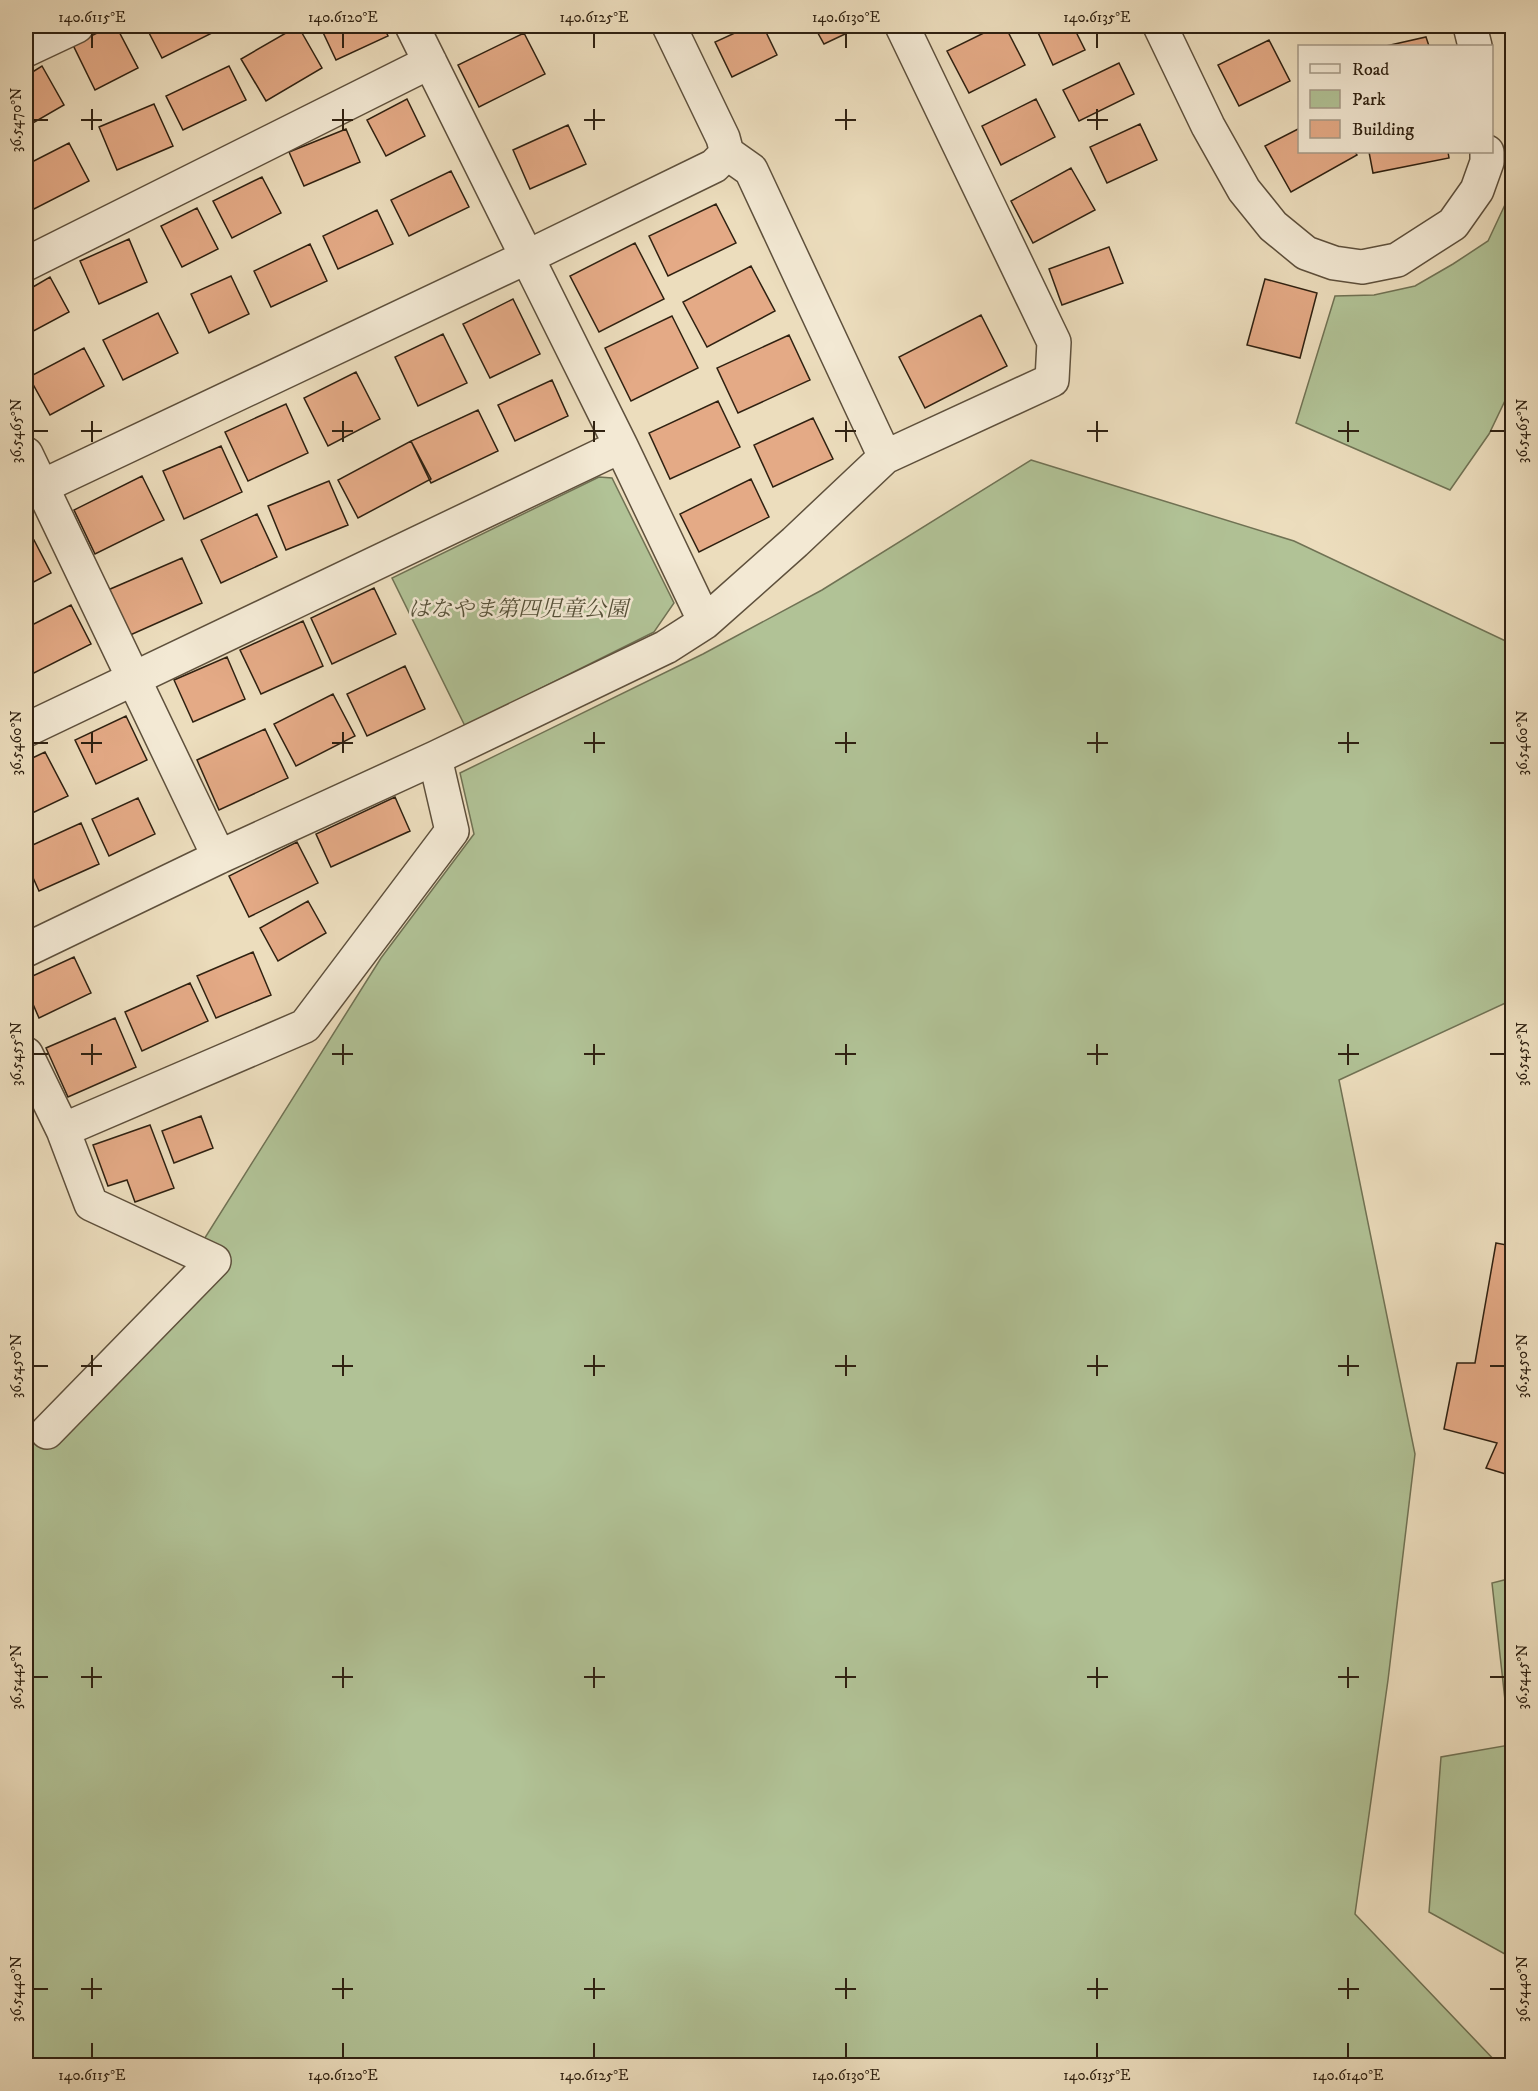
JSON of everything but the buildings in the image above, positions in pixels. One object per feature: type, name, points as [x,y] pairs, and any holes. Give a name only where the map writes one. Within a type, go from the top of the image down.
[{"type":"street","points":[[26,50],[77,26]]},
{"type":"street","points":[[412,26],[621,446],[705,622]]},
{"type":"street","points":[[669,26],[723,138],[727,153],[751,170],[885,457]]},
{"type":"street","points":[[26,950],[666,647],[705,622],[795,542],[885,457],[1052,380],[1054,342],[903,26]]},
{"type":"street","points":[[1160,26],[1208,126],[1244,190],[1273,226],[1306,253],[1334,263],[1362,267],[1397,260],[1453,225],[1477,190],[1487,162],[1487,153]]},
{"type":"street","points":[[1470,26],[1475,45]]},
{"type":"street","points":[[26,264],[430,62]]},
{"type":"street","points":[[33,490],[528,257],[714,166],[727,153]]},
{"type":"street","points":[[26,730],[621,446]]},
{"type":"street","points":[[26,454],[33,490],[133,678],[219,857]]},
{"type":"street","points":[[63,1130],[305,1026],[452,831],[435,758]]},
{"type":"street","points":[[26,1054],[63,1130],[91,1204],[214,1261],[47,1432]]},
{"type":"green space","points":[[1512,184],[1512,386],[1489,434],[1450,490],[1296,423],[1335,296],[1374,295],[1415,286],[1453,264],[1488,241],[1510,194]]},
{"type":"green space","points":[[1031,460],[1294,541],[1512,644],[1512,1000],[1339,1080],[1415,1454],[1388,1680],[1355,1914],[1499,2065],[26,2066],[26,1437],[77,1402],[191,1260],[381,958],[474,834],[460,773],[703,654],[822,590]]},
{"type":"green space","name":"はなやま第四児童公園","points":[[599,477],[612,478],[674,603],[654,632],[465,726],[392,578]]},
{"type":"green space","points":[[1512,1578],[1512,1958],[1429,1912],[1441,1757],[1510,1745],[1492,1583]]}]
